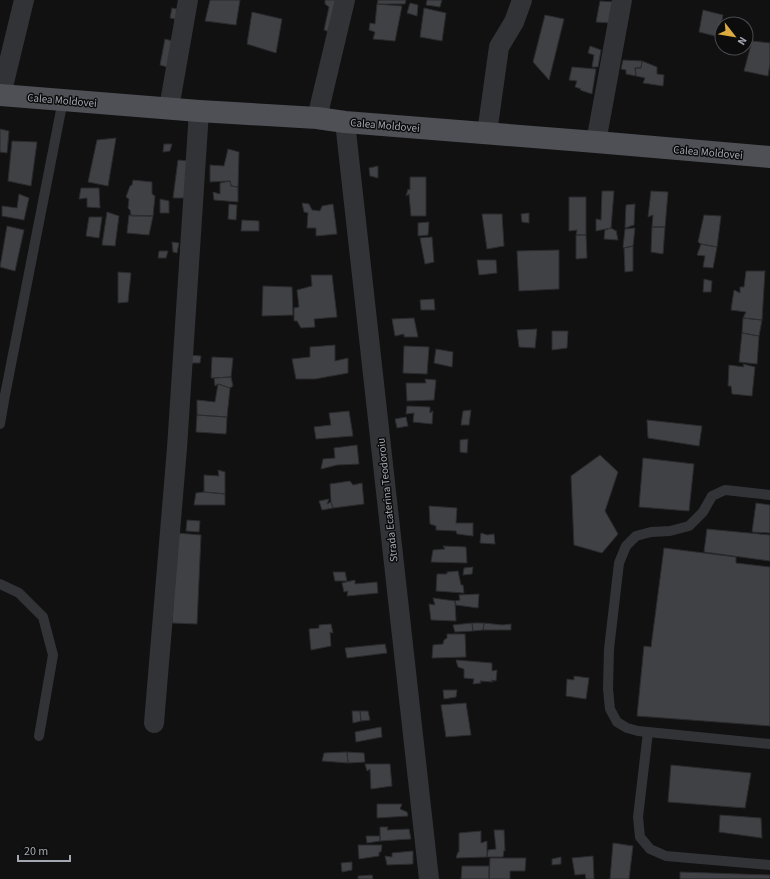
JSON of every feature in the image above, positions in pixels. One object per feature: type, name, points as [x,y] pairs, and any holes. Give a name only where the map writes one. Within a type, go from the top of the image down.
[{"type":"main road","name":"Calea Moldovei","points":[[1,95],[199,111],[317,118],[345,122],[770,157]]},
{"type":"street","points":[[1,95],[24,0]]},
{"type":"street","points":[[168,108],[188,0]]},
{"type":"street","points":[[317,118],[345,0]]},
{"type":"street","points":[[487,133],[499,47],[514,22],[522,0]]},
{"type":"street","points":[[596,142],[622,0]]},
{"type":"street","points":[[154,723],[177,448],[199,111]]},
{"type":"street","name":"Strada Ecaterina Teodoroiu","points":[[345,122],[429,879]]},
{"type":"lane","points":[[0,424],[62,100]]},
{"type":"lane","points":[[770,495],[725,490],[712,496],[702,512],[689,526],[636,536],[626,546],[619,563],[609,649],[608,689],[610,709],[617,722],[627,728],[648,732],[770,744]]},
{"type":"lane","points":[[0,584],[18,593],[43,617],[53,655],[39,736]]},
{"type":"lane","points":[[648,732],[638,817],[640,837],[650,849],[666,856],[770,865]]},
{"type":"building","points":[[210,0],[240,0],[236,25],[205,21]]},
{"type":"building","points":[[325,0],[342,0],[335,34],[324,30],[329,7],[325,4]]},
{"type":"building","points":[[378,0],[406,0],[405,4],[377,4]]},
{"type":"building","points":[[427,0],[442,0],[440,7],[426,5]]},
{"type":"building","points":[[600,1],[614,2],[611,23],[596,22]]},
{"type":"building","points":[[410,3],[418,5],[417,16],[407,13]]},
{"type":"building","points":[[377,4],[402,6],[395,41],[373,39],[375,32],[369,30],[370,23],[375,24]]},
{"type":"building","points":[[172,8],[190,12],[189,22],[170,18]]},
{"type":"building","points":[[424,8],[446,13],[442,41],[420,37]]},
{"type":"building","points":[[703,10],[723,15],[714,16],[714,36],[699,32]]},
{"type":"building","points":[[252,12],[282,19],[276,53],[247,44]]},
{"type":"building","points":[[545,15],[564,19],[549,80],[533,62]]},
{"type":"building","points":[[165,39],[188,45],[182,71],[160,65]]},
{"type":"building","points":[[754,41],[770,43],[770,64],[768,76],[744,71],[748,56],[754,56]]},
{"type":"building","points":[[590,46],[601,50],[598,67],[592,67],[594,55],[588,53]]},
{"type":"building","points":[[623,60],[642,61],[641,68],[635,68],[636,76],[626,74],[626,70],[621,69]]},
{"type":"building","points":[[642,61],[657,67],[657,74],[664,75],[663,86],[643,83],[645,78],[636,76],[635,68],[641,68]]},
{"type":"building","points":[[572,67],[596,69],[592,94],[575,87],[577,81],[569,80]]},
{"type":"building","points":[[0,129],[9,131],[7,153],[0,152]]},
{"type":"building","points":[[116,138],[108,186],[88,182],[97,140]]},
{"type":"building","points":[[12,141],[37,142],[31,186],[8,181]]},
{"type":"building","points":[[164,144],[172,144],[170,151],[163,152]]},
{"type":"building","points":[[228,149],[239,152],[238,187],[231,186],[230,181],[210,182],[210,165],[224,166]]},
{"type":"building","points":[[178,160],[189,161],[186,198],[173,198]]},
{"type":"building","points":[[378,166],[378,178],[370,176],[369,168]]},
{"type":"building","points":[[410,177],[426,177],[426,216],[411,216],[409,194],[406,196],[408,189],[410,190]]},
{"type":"building","points":[[133,180],[152,182],[152,194],[155,196],[153,216],[131,216],[128,208],[129,199],[126,197]]},
{"type":"building","points":[[230,181],[231,186],[238,187],[238,202],[214,200],[213,192],[220,194],[220,183]]},
{"type":"building","points":[[81,188],[99,188],[100,208],[87,207],[87,198],[79,199]]},
{"type":"building","points":[[602,191],[614,191],[611,228],[596,231],[596,219],[601,220]]},
{"type":"building","points":[[651,191],[668,192],[665,227],[652,227],[653,215],[648,217]]},
{"type":"building","points":[[19,194],[29,198],[24,220],[2,216],[2,206],[17,208]]},
{"type":"building","points":[[569,197],[586,197],[586,235],[576,235],[577,230],[569,231]]},
{"type":"building","points":[[160,199],[169,201],[169,213],[160,213]]},
{"type":"building","points":[[302,203],[309,204],[312,210],[320,211],[322,206],[333,204],[337,234],[316,236],[316,228],[307,228],[308,213],[304,212]]},
{"type":"building","points":[[229,204],[237,205],[236,220],[228,219]]},
{"type":"building","points":[[635,204],[634,225],[625,228],[626,205]]},
{"type":"building","points":[[107,212],[119,216],[115,246],[102,245]]},
{"type":"building","points":[[529,213],[529,223],[522,222],[521,214]]},
{"type":"building","points":[[482,214],[502,214],[504,246],[487,249]]},
{"type":"building","points":[[129,215],[153,216],[149,235],[127,233]]},
{"type":"building","points":[[704,215],[721,216],[717,247],[698,242]]},
{"type":"building","points":[[89,217],[102,217],[99,238],[86,236]]},
{"type":"building","points":[[242,220],[259,221],[259,231],[241,231]]},
{"type":"building","points":[[429,222],[428,235],[418,236],[418,223]]},
{"type":"building","points":[[7,226],[24,230],[15,271],[0,267]]},
{"type":"building","points":[[652,227],[665,227],[663,254],[651,252]]},
{"type":"building","points":[[611,228],[616,230],[618,240],[604,239],[605,230]]},
{"type":"building","points":[[635,228],[633,246],[624,248],[625,229]]},
{"type":"building","points":[[576,235],[586,235],[587,258],[576,259]]},
{"type":"building","points":[[432,237],[434,262],[425,264],[420,238]]},
{"type":"building","points":[[172,242],[179,243],[177,253],[173,252]]},
{"type":"building","points":[[701,244],[717,247],[713,268],[703,267],[705,256],[697,255]]},
{"type":"building","points":[[633,246],[633,271],[625,272],[624,248]]},
{"type":"building","points":[[559,250],[559,289],[519,291],[517,251]]},
{"type":"building","points":[[159,251],[168,251],[166,258],[158,258]]},
{"type":"building","points":[[477,260],[496,260],[497,273],[479,275]]},
{"type":"building","points":[[746,271],[765,271],[762,320],[743,318],[746,312],[731,310],[734,290],[740,293],[740,287],[744,287]]},
{"type":"building","points":[[118,272],[131,273],[128,302],[118,303]]},
{"type":"building","points":[[311,275],[332,275],[337,317],[314,319],[315,327],[301,328],[297,321],[294,321],[294,308],[299,307],[297,290],[312,286]]},
{"type":"building","points":[[704,279],[712,281],[711,292],[703,292]]},
{"type":"building","points":[[263,286],[292,287],[293,315],[262,316]]},
{"type":"building","points":[[434,299],[435,310],[421,310],[420,300]]},
{"type":"building","points":[[414,318],[418,337],[404,337],[404,334],[395,336],[392,319]]},
{"type":"building","points":[[743,318],[762,320],[759,336],[742,333]]},
{"type":"building","points":[[537,329],[535,348],[519,347],[517,330]]},
{"type":"building","points":[[552,331],[568,331],[567,348],[552,350]]},
{"type":"building","points":[[742,333],[759,336],[757,364],[739,362]]},
{"type":"building","points":[[335,345],[335,361],[348,358],[348,373],[315,379],[296,379],[292,359],[310,357],[310,347]]},
{"type":"building","points":[[404,346],[429,347],[427,374],[403,373]]},
{"type":"building","points":[[436,349],[453,352],[452,367],[434,363]]},
{"type":"building","points":[[188,355],[201,356],[200,363],[189,363]]},
{"type":"building","points":[[212,357],[233,358],[231,377],[211,378]]},
{"type":"building","points":[[743,364],[755,367],[752,396],[732,394],[731,386],[728,386],[729,365],[744,367]]},
{"type":"building","points":[[231,377],[233,386],[230,388],[218,384],[215,386],[214,378]]},
{"type":"building","points":[[425,379],[436,380],[434,400],[407,401],[406,383],[426,383]]},
{"type":"building","points":[[218,384],[230,388],[227,417],[197,415],[197,400],[215,402]]},
{"type":"building","points":[[407,406],[430,407],[430,413],[433,411],[432,424],[413,422],[414,413],[406,414]]},
{"type":"building","points":[[471,410],[469,425],[461,425],[463,411]]},
{"type":"building","points":[[349,411],[353,436],[316,439],[314,427],[331,425],[329,413]]},
{"type":"building","points":[[197,415],[227,417],[226,434],[196,432]]},
{"type":"building","points":[[406,417],[408,426],[397,428],[395,419]]},
{"type":"building","points":[[647,420],[702,426],[699,446],[648,438]]},
{"type":"building","points":[[468,439],[467,453],[460,452],[460,440]]},
{"type":"building","points":[[357,445],[359,464],[337,465],[321,469],[323,459],[335,458],[334,448]]},
{"type":"building","points":[[600,455],[618,472],[605,511],[618,534],[602,553],[574,545],[571,476]]},
{"type":"building","points":[[643,458],[694,464],[689,511],[639,507]]},
{"type":"building","points":[[218,470],[225,472],[225,494],[204,492],[204,475],[219,476]]},
{"type":"building","points":[[350,481],[353,485],[362,483],[364,504],[333,508],[331,502],[330,484]]},
{"type":"building","points":[[204,492],[225,494],[225,505],[194,505],[196,493]]},
{"type":"building","points":[[329,499],[327,504],[331,502],[333,508],[322,510],[319,501]]},
{"type":"building","points":[[756,503],[770,505],[770,533],[752,532]]},
{"type":"building","points":[[429,506],[457,508],[456,523],[473,523],[473,536],[457,534],[456,531],[436,530],[436,526],[430,524]]},
{"type":"building","points":[[187,520],[200,521],[199,532],[186,531]]},
{"type":"building","points":[[707,529],[770,535],[770,561],[704,552]]},
{"type":"building","points":[[177,533],[201,535],[197,624],[172,623]]},
{"type":"building","points":[[481,533],[487,535],[494,534],[495,544],[480,543]]},
{"type":"building","points":[[443,546],[466,547],[467,563],[431,562],[433,550],[445,549]]},
{"type":"building","points":[[664,548],[736,557],[736,563],[770,567],[770,726],[637,716],[644,646],[651,647]]},
{"type":"building","points":[[473,567],[472,574],[463,575],[464,568]]},
{"type":"building","points":[[458,571],[464,593],[436,591],[437,574],[447,574],[447,572]]},
{"type":"building","points":[[333,572],[345,572],[347,581],[335,581]]},
{"type":"building","points":[[355,580],[355,584],[377,582],[378,593],[347,596],[348,591],[344,592],[342,583]]},
{"type":"building","points":[[479,594],[478,608],[456,605],[455,601],[460,600],[459,595]]},
{"type":"building","points":[[433,598],[455,601],[456,621],[431,620],[429,604],[435,605]]},
{"type":"building","points":[[472,623],[484,623],[483,630],[473,631]]},
{"type":"building","points":[[472,623],[473,631],[455,632],[453,625]]},
{"type":"building","points":[[484,623],[502,625],[511,624],[511,630],[483,630]]},
{"type":"building","points":[[331,624],[333,633],[330,632],[331,646],[311,650],[309,629],[319,628],[319,625]]},
{"type":"building","points":[[447,634],[465,634],[466,657],[432,658],[433,645],[443,644],[444,640],[447,638]]},
{"type":"building","points":[[385,644],[387,653],[347,658],[345,648]]},
{"type":"building","points":[[456,660],[492,663],[492,671],[497,670],[496,681],[480,681],[481,683],[473,684],[474,679],[464,678],[464,669],[458,667]]},
{"type":"building","points":[[574,676],[589,678],[586,699],[566,696],[567,679],[574,680]]},
{"type":"building","points":[[443,690],[457,690],[456,697],[444,699]]},
{"type":"building","points":[[466,703],[471,735],[446,737],[441,705]]},
{"type":"building","points":[[352,711],[360,711],[361,721],[353,723]]},
{"type":"building","points":[[360,711],[368,711],[370,720],[361,721]]},
{"type":"building","points":[[381,727],[382,737],[356,742],[355,732]]},
{"type":"building","points":[[347,752],[364,753],[365,762],[348,763]]},
{"type":"building","points":[[347,752],[348,763],[322,761],[324,753]]},
{"type":"building","points":[[365,764],[390,764],[392,786],[371,789],[370,769],[367,771]]},
{"type":"building","points":[[671,765],[751,773],[745,808],[668,802]]},
{"type":"building","points":[[377,804],[402,804],[400,809],[407,812],[408,816],[377,818]]},
{"type":"building","points":[[720,815],[761,818],[762,838],[719,832]]},
{"type":"building","points":[[380,827],[388,827],[387,830],[409,829],[411,839],[380,841]]},
{"type":"building","points":[[494,830],[504,830],[505,851],[504,850],[503,857],[487,857],[488,850],[496,849]]},
{"type":"building","points":[[481,831],[481,843],[487,841],[487,857],[456,858],[459,852],[459,833]]},
{"type":"building","points":[[366,836],[380,836],[380,841],[367,843]]},
{"type":"building","points":[[613,843],[633,846],[629,879],[610,879]]},
{"type":"building","points":[[358,845],[382,845],[381,852],[379,852],[379,856],[359,859]]},
{"type":"building","points":[[413,851],[413,864],[387,865],[385,856],[392,857],[392,853]]},
{"type":"building","points":[[593,856],[594,879],[586,879],[585,874],[575,875],[572,858]]},
{"type":"building","points":[[561,857],[561,864],[552,865],[552,859]]},
{"type":"building","points":[[490,858],[526,858],[525,871],[510,871],[510,879],[489,879]]},
{"type":"building","points":[[352,862],[352,870],[342,872],[341,863]]},
{"type":"building","points":[[462,866],[489,866],[489,879],[461,879]]},
{"type":"building","points":[[680,872],[770,875],[770,879],[680,879]]},
{"type":"building","points":[[372,875],[373,879],[358,879],[358,876]]}]
